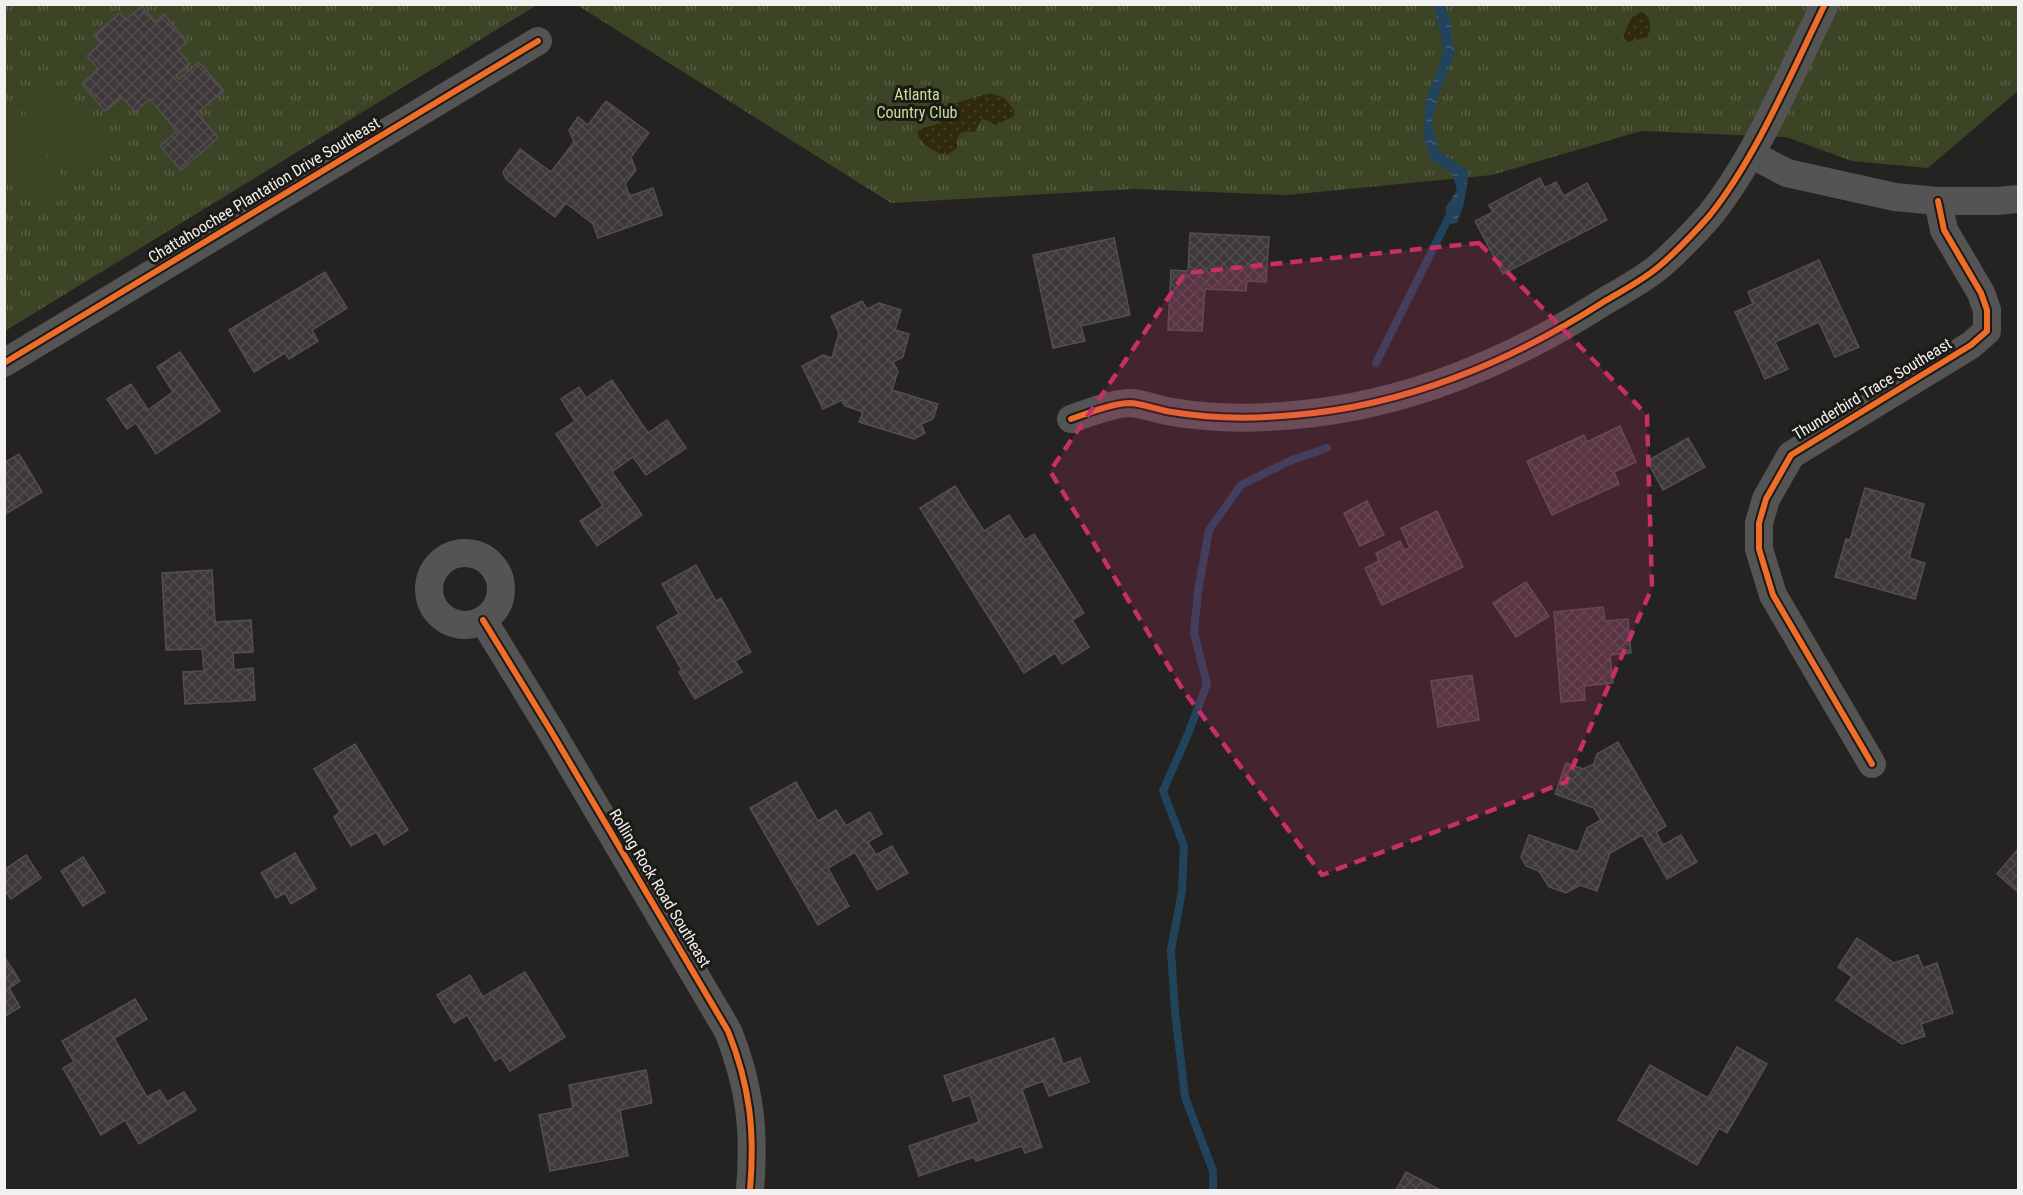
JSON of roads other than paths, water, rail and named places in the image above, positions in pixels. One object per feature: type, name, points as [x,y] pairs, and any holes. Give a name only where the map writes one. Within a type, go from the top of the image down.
[{"type":"street","points":[[1071,419],[1100,409],[1130,403],[1171,412],[1212,417],[1256,418],[1300,415],[1379,401],[1430,386],[1517,352],[1580,317],[1656,269],[1710,215],[1751,154],[1825,4]]},
{"type":"street","name":"Chattahoochee Plantation Drive Southeast","points":[[4,363],[538,41]]},
{"type":"street","points":[[1751,154],[1787,173],[1895,197],[1938,201],[2019,199]]},
{"type":"street","name":"Thunderbird Trace Southeast","points":[[1872,764],[1773,595],[1759,549],[1759,523],[1766,499],[1791,455],[1971,345],[1987,331],[1988,310],[1981,293],[1944,230],[1938,201]]},
{"type":"street","name":"Rolling Rock Road Southeast","points":[[483,620],[728,1031],[744,1074],[749,1102],[753,1161],[750,1191]]},
{"type":"water","points":[[1434,5],[1444,5],[1451,22],[1455,52],[1438,96],[1432,123],[1439,151],[1469,171],[1464,204],[1457,223],[1445,225],[1446,207],[1457,190],[1452,173],[1431,160],[1423,136],[1426,100],[1442,57],[1442,41]]},
{"type":"waterway","points":[[1376,363],[1449,217]]},
{"type":"waterway","points":[[1213,1190],[1213,1171],[1185,1097],[1175,1012],[1171,950],[1182,891],[1184,846],[1163,791],[1207,684],[1194,633],[1198,591],[1209,530],[1241,485],[1292,460],[1327,448]]},
{"type":"park label","name":"Atlanta Country Club","points":[[917,103]]}]
